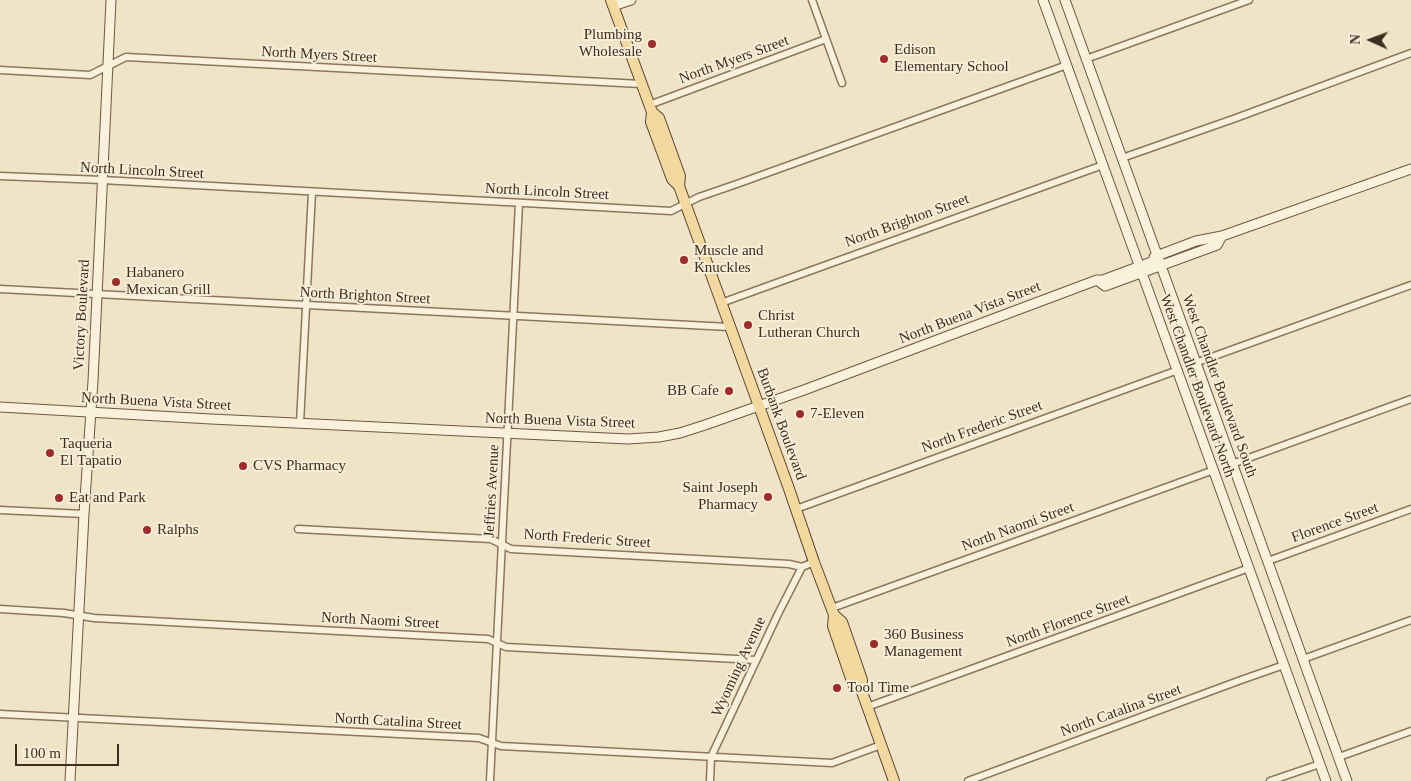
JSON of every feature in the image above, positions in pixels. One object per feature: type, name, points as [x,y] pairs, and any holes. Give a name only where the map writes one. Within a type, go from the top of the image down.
[{"type":"main road","name":"Victory Boulevard","points":[[70,781],[91,412],[111,0]]},
{"type":"main road","points":[[612,3],[631,0]]},
{"type":"main road","name":"West Chandler Boulevard North","points":[[1043,0],[1326,781]]},
{"type":"main road","name":"West Chandler Boulevard South","points":[[1065,0],[1347,781]]},
{"type":"main road","name":"Burbank Boulevard","points":[[612,3],[651,108],[651,122],[672,179],[679,186],[833,612],[833,626],[854,684],[861,689],[894,781]]},
{"type":"main road","name":"North Buena Vista Street","points":[[0,407],[628,439],[659,437],[704,426],[806,389],[1095,281],[1099,276],[1217,245],[1219,237],[1411,169]]},
{"type":"street","points":[[812,0],[842,83]]},
{"type":"street","points":[[1086,60],[1249,0]]},
{"type":"street","name":"North Myers Street","points":[[651,108],[699,87],[826,39]]},
{"type":"street","points":[[1122,158],[1411,53]]},
{"type":"street","name":"North Myers Street","points":[[0,70],[90,75],[126,57],[642,84]]},
{"type":"street","name":"North Lincoln Street","points":[[0,176],[671,210],[699,197],[734,186],[1066,64]]},
{"type":"street","name":"North Brighton Street","points":[[721,303],[1103,164]]},
{"type":"street","points":[[300,423],[312,192]]},
{"type":"street","name":"Jeffries Avenue","points":[[490,781],[519,203]]},
{"type":"street","points":[[1196,363],[1411,284]]},
{"type":"street","name":"North Brighton Street","points":[[0,289],[729,327]]},
{"type":"street","name":"North Frederic Street","points":[[796,509],[1178,370]]},
{"type":"street","points":[[1232,464],[1411,399]]},
{"type":"street","name":"North Naomi Street","points":[[833,612],[1214,470]]},
{"type":"street","name":"Florence Street","points":[[1268,561],[1411,509]]},
{"type":"street","points":[[0,510],[84,514]]},
{"type":"street","name":"North Frederic Street","points":[[298,529],[491,539],[512,549],[789,564],[802,567]]},
{"type":"street","points":[[802,567],[814,562]]},
{"type":"street","name":"Wyoming Avenue","points":[[710,781],[711,757],[802,567]]},
{"type":"street","name":"North Florence Street","points":[[867,707],[1249,568]]},
{"type":"street","name":"North Naomi Street","points":[[0,609],[79,615],[94,618],[488,639],[506,647],[756,660]]},
{"type":"street","points":[[1303,659],[1411,620]]},
{"type":"street","name":"North Catalina Street","points":[[968,781],[1284,665]]},
{"type":"street","name":"North Catalina Street","points":[[0,714],[479,738],[501,746],[832,763],[881,745]]},
{"type":"street","points":[[1339,757],[1411,731]]},
{"type":"street","points":[[1270,781],[1320,764]]},
{"type":"place","name":"Plumbing Wholesale","points":[[652,44]]},
{"type":"place","name":"Edison Elementary School","points":[[884,59]]},
{"type":"place","name":"Muscle and Knuckles","points":[[684,260]]},
{"type":"place","name":"Habanero Mexican Grill","points":[[116,282]]},
{"type":"place","name":"Christ Lutheran Church","points":[[748,325]]},
{"type":"place","name":"BB Cafe","points":[[729,391]]},
{"type":"place","name":"7-Eleven","points":[[800,414]]},
{"type":"place","name":"Taqueria El Tapatio","points":[[50,453]]},
{"type":"place","name":"CVS Pharmacy","points":[[243,466]]},
{"type":"place","name":"Saint Joseph Pharmacy","points":[[768,497]]},
{"type":"place","name":"Eat and Park","points":[[59,498]]},
{"type":"place","name":"Ralphs","points":[[147,530]]},
{"type":"place","name":"360 Business Management","points":[[874,644]]},
{"type":"place","name":"Tool Time","points":[[837,688]]}]
